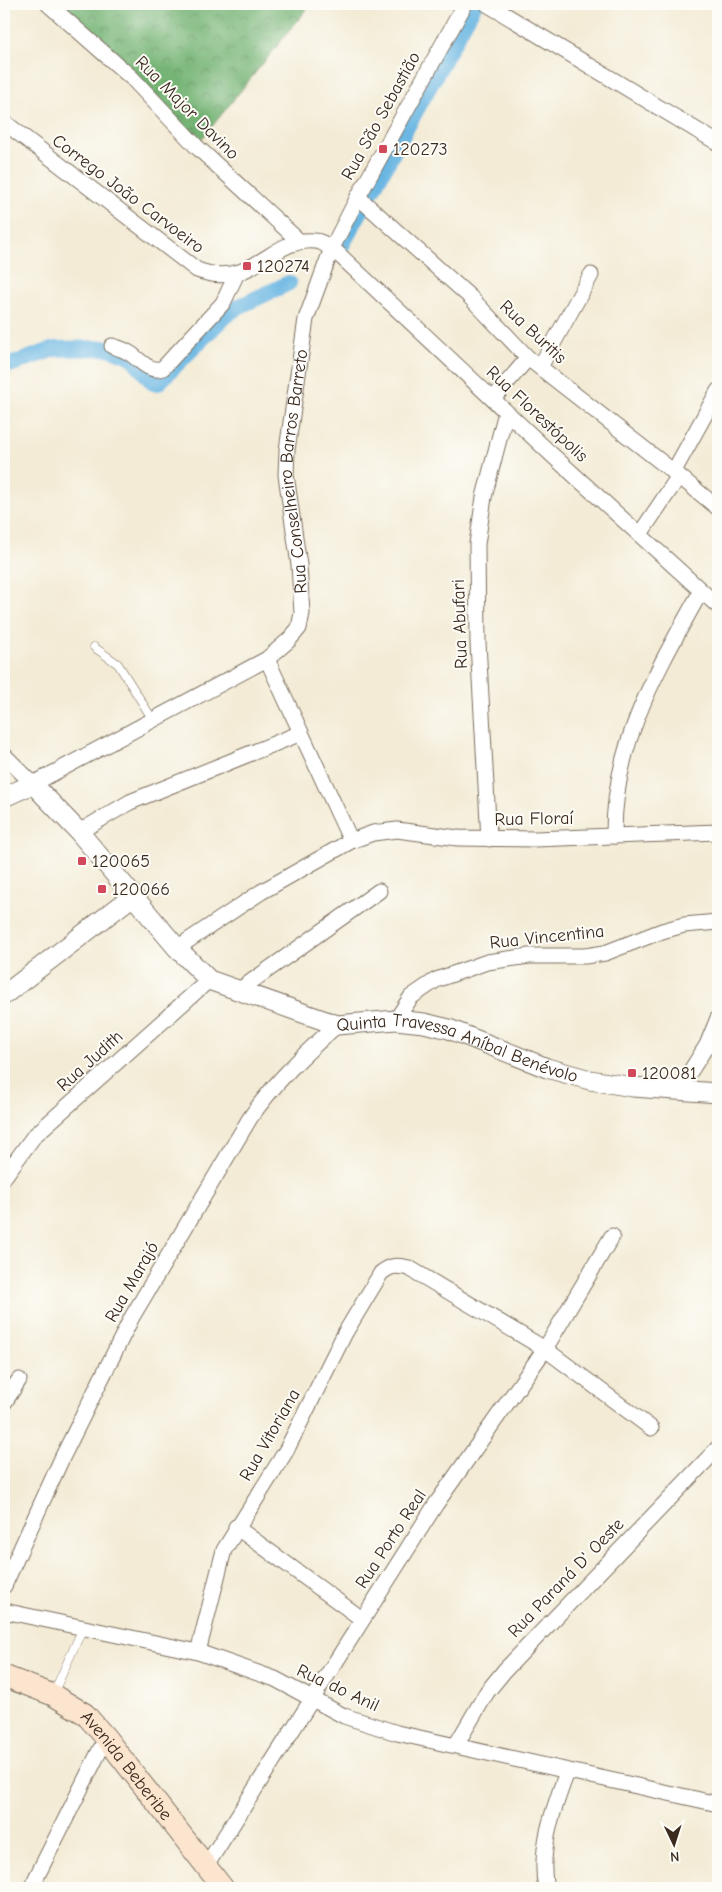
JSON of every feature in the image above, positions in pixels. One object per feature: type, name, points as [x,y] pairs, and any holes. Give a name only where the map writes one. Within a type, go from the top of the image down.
[{"type":"main road","name":"Avenida Beberibe","points":[[4,1676],[52,1695],[84,1714],[106,1738],[223,1888]]},
{"type":"street","name":"Rua Major Davino","points":[[48,4],[132,78],[196,146],[299,241]]},
{"type":"street","name":"Rua São Sebastião","points":[[332,248],[364,201],[465,4]]},
{"type":"street","points":[[487,4],[718,144]]},
{"type":"street","name":"Corrego João Carvoeiro","points":[[4,122],[197,270],[211,275],[237,274]]},
{"type":"street","name":"Rua Buritis","points":[[364,201],[470,297],[534,362],[718,508]]},
{"type":"street","points":[[112,346],[131,354],[150,368],[158,370],[169,364],[223,303],[237,274],[299,241],[317,240],[332,248]]},
{"type":"street","name":"Rua Florestópolis","points":[[332,248],[506,412],[718,606]]},
{"type":"street","name":"Rua Conselheiro Barros Barreto","points":[[4,797],[33,784],[267,659],[289,640],[299,628],[302,613],[299,564],[288,498],[287,450],[306,319],[332,248]]},
{"type":"street","points":[[493,399],[534,362],[591,275]]},
{"type":"street","points":[[640,534],[676,474],[718,391]]},
{"type":"street","name":"Rua Abufari","points":[[489,839],[478,643],[477,544],[484,497],[506,412]]},
{"type":"street","points":[[614,836],[614,808],[631,730],[661,664],[701,591]]},
{"type":"street","points":[[267,659],[352,841]]},
{"type":"street","points":[[79,832],[130,802],[301,733]]},
{"type":"street","name":"Quinta Travessa Aníbal Benévolo","points":[[4,755],[79,832],[177,948],[209,980],[337,1025],[396,1020],[449,1029],[547,1068],[590,1080],[678,1091],[718,1093]]},
{"type":"street","name":"Rua Floraí","points":[[177,948],[261,892],[352,841],[373,833],[397,830],[458,838],[489,839],[718,832]]},
{"type":"street","points":[[238,990],[379,891]]},
{"type":"street","points":[[4,996],[133,896]]},
{"type":"street","name":"Rua Vincentina","points":[[396,1020],[411,997],[436,980],[487,962],[529,956],[586,956],[605,952],[684,925],[718,922]]},
{"type":"street","name":"Rua Judith","points":[[4,1177],[34,1136],[209,980]]},
{"type":"street","points":[[678,1091],[707,1045],[718,1018]]},
{"type":"street","name":"Rua Marajó","points":[[4,1586],[62,1458],[132,1317],[250,1118],[269,1090],[300,1057],[337,1025]]},
{"type":"street","name":"Rua Porto Real","points":[[206,1866],[314,1699],[436,1504],[545,1349],[612,1236]]},
{"type":"street","name":"Rua Vitoriana","points":[[198,1652],[217,1571],[224,1550],[236,1527],[286,1450],[345,1333],[381,1273],[390,1266],[399,1265],[409,1268],[545,1349]]},
{"type":"street","points":[[545,1349],[651,1428]]},
{"type":"street","points":[[4,1403],[19,1380]]},
{"type":"street","name":"Rua Paraná D' Oeste","points":[[456,1745],[487,1692],[510,1663],[718,1448]]},
{"type":"street","points":[[236,1527],[362,1620]]},
{"type":"street","name":"Rua do Anil","points":[[4,1611],[198,1652],[275,1679],[344,1716],[388,1730],[567,1772],[718,1804]]},
{"type":"street","points":[[31,1888],[106,1738]]},
{"type":"street","points":[[546,1888],[543,1866],[544,1849],[567,1772]]},
{"type":"lane","points":[[94,647],[118,664],[152,720]]},
{"type":"lane","points":[[52,1695],[83,1628]]},
{"type":"green space","points":[[48,4],[311,4],[196,146]]},
{"type":"waterway","points":[[340,249],[475,4]]},
{"type":"waterway","points":[[4,367],[54,349],[109,348],[132,357],[153,383],[158,383],[224,317],[238,307],[289,283]]},
{"type":"place","name":"120273","points":[[383,149]]},
{"type":"place","name":"120274","points":[[247,266]]},
{"type":"place","name":"120065","points":[[82,861]]},
{"type":"place","name":"120066","points":[[102,889]]},
{"type":"place","name":"120081","points":[[632,1073]]}]
